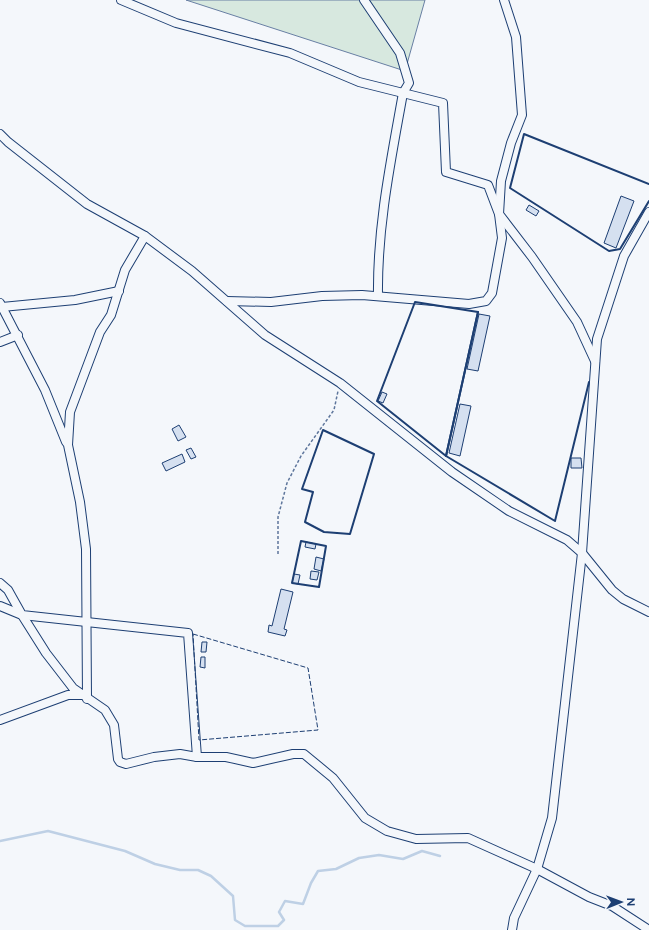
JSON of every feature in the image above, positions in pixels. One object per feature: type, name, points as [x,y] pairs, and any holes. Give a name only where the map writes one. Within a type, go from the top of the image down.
[{"type":"street","points":[[121,0],[176,23],[290,52],[359,82],[443,103],[446,172],[488,185],[499,214],[532,257],[576,322],[595,362]]},
{"type":"street","points":[[364,0],[400,53],[409,83],[403,93],[386,188],[378,262],[378,296]]},
{"type":"street","points":[[227,301],[270,302],[322,296],[378,296],[469,304],[486,300],[492,293],[502,238],[499,214],[501,181],[511,143],[522,115],[516,38],[504,0]]},
{"type":"street","points":[[0,134],[8,142],[87,204],[145,236],[192,271],[266,335],[340,384],[452,472],[509,511],[567,540],[582,553],[612,590],[623,599],[649,612]]},
{"type":"street","points":[[512,930],[514,918],[537,869],[552,818],[582,553],[597,339],[624,256],[649,212]]},
{"type":"street","points":[[68,445],[70,412],[100,332],[111,315],[125,270],[145,236]]},
{"type":"street","points":[[84,697],[86,549],[80,502],[68,445],[45,390],[18,335],[1,305],[75,300],[119,290]]},
{"type":"street","points":[[0,342],[18,335]]},
{"type":"street","points":[[0,583],[8,590],[22,615],[56,667],[73,688],[105,710],[114,725],[118,758],[120,762],[126,764],[154,757],[180,754],[197,757],[226,757],[253,762],[293,754],[304,754],[333,778],[365,818],[387,831],[416,839],[468,838],[537,869],[589,897],[612,906],[649,930]]},
{"type":"street","points":[[0,606],[22,615],[188,633],[197,757]]},
{"type":"street","points":[[0,720],[68,695],[84,697]]},
{"type":"path","points":[[278,554],[278,517],[287,484],[301,456],[334,410],[340,384]]},
{"type":"shaded area","points":[[186,0],[425,0],[405,71]]},
{"type":"building","points":[[621,196],[634,201],[616,248],[604,243]]},
{"type":"building","points":[[529,205],[539,211],[536,216],[526,210]]},
{"type":"building","points":[[479,314],[490,316],[478,371],[467,369]]},
{"type":"building","points":[[382,392],[387,394],[383,403],[378,401]]},
{"type":"building","points":[[460,404],[471,406],[460,456],[449,453]]},
{"type":"building","points":[[179,425],[186,437],[178,441],[172,429]]},
{"type":"building","points":[[191,448],[196,457],[191,459],[186,450]]},
{"type":"building","points":[[182,454],[185,462],[166,471],[162,463]]},
{"type":"building","points":[[571,458],[581,458],[582,468],[571,468]]},
{"type":"building","points":[[306,542],[316,544],[315,549],[305,547]]},
{"type":"building","points":[[316,557],[324,559],[321,571],[314,569]]},
{"type":"building","points":[[311,571],[319,572],[317,580],[310,579]]},
{"type":"building","points":[[294,574],[300,575],[298,584],[292,583]]},
{"type":"building","points":[[281,589],[293,592],[284,629],[287,630],[285,636],[268,632],[269,625],[272,626]]},
{"type":"building","points":[[202,642],[207,642],[206,652],[201,652]]},
{"type":"building","points":[[201,657],[205,657],[205,668],[200,667]]},
{"type":"waterway","points":[[0,841],[48,831],[125,851],[155,864],[180,870],[198,870],[211,876],[233,896],[235,920],[245,926],[278,926],[284,920],[279,912],[285,901],[303,904],[311,883],[318,871],[336,869],[359,858],[379,855],[403,859],[422,851],[440,856]]},
{"type":"fence","points":[[193,634],[308,668],[318,730],[199,740],[193,634]]},
{"type":"wall","points":[[649,184],[524,134],[510,188],[609,251],[620,249],[649,201]]},
{"type":"wall","points":[[415,302],[478,312],[446,456],[377,401],[415,302]]},
{"type":"wall","points":[[478,312],[446,456],[555,521],[589,382]]},
{"type":"wall","points":[[323,430],[374,454],[350,534],[324,532],[305,522],[313,492],[302,489],[323,430]]},
{"type":"wall","points":[[301,541],[326,546],[319,587],[292,583],[301,541]]}]
